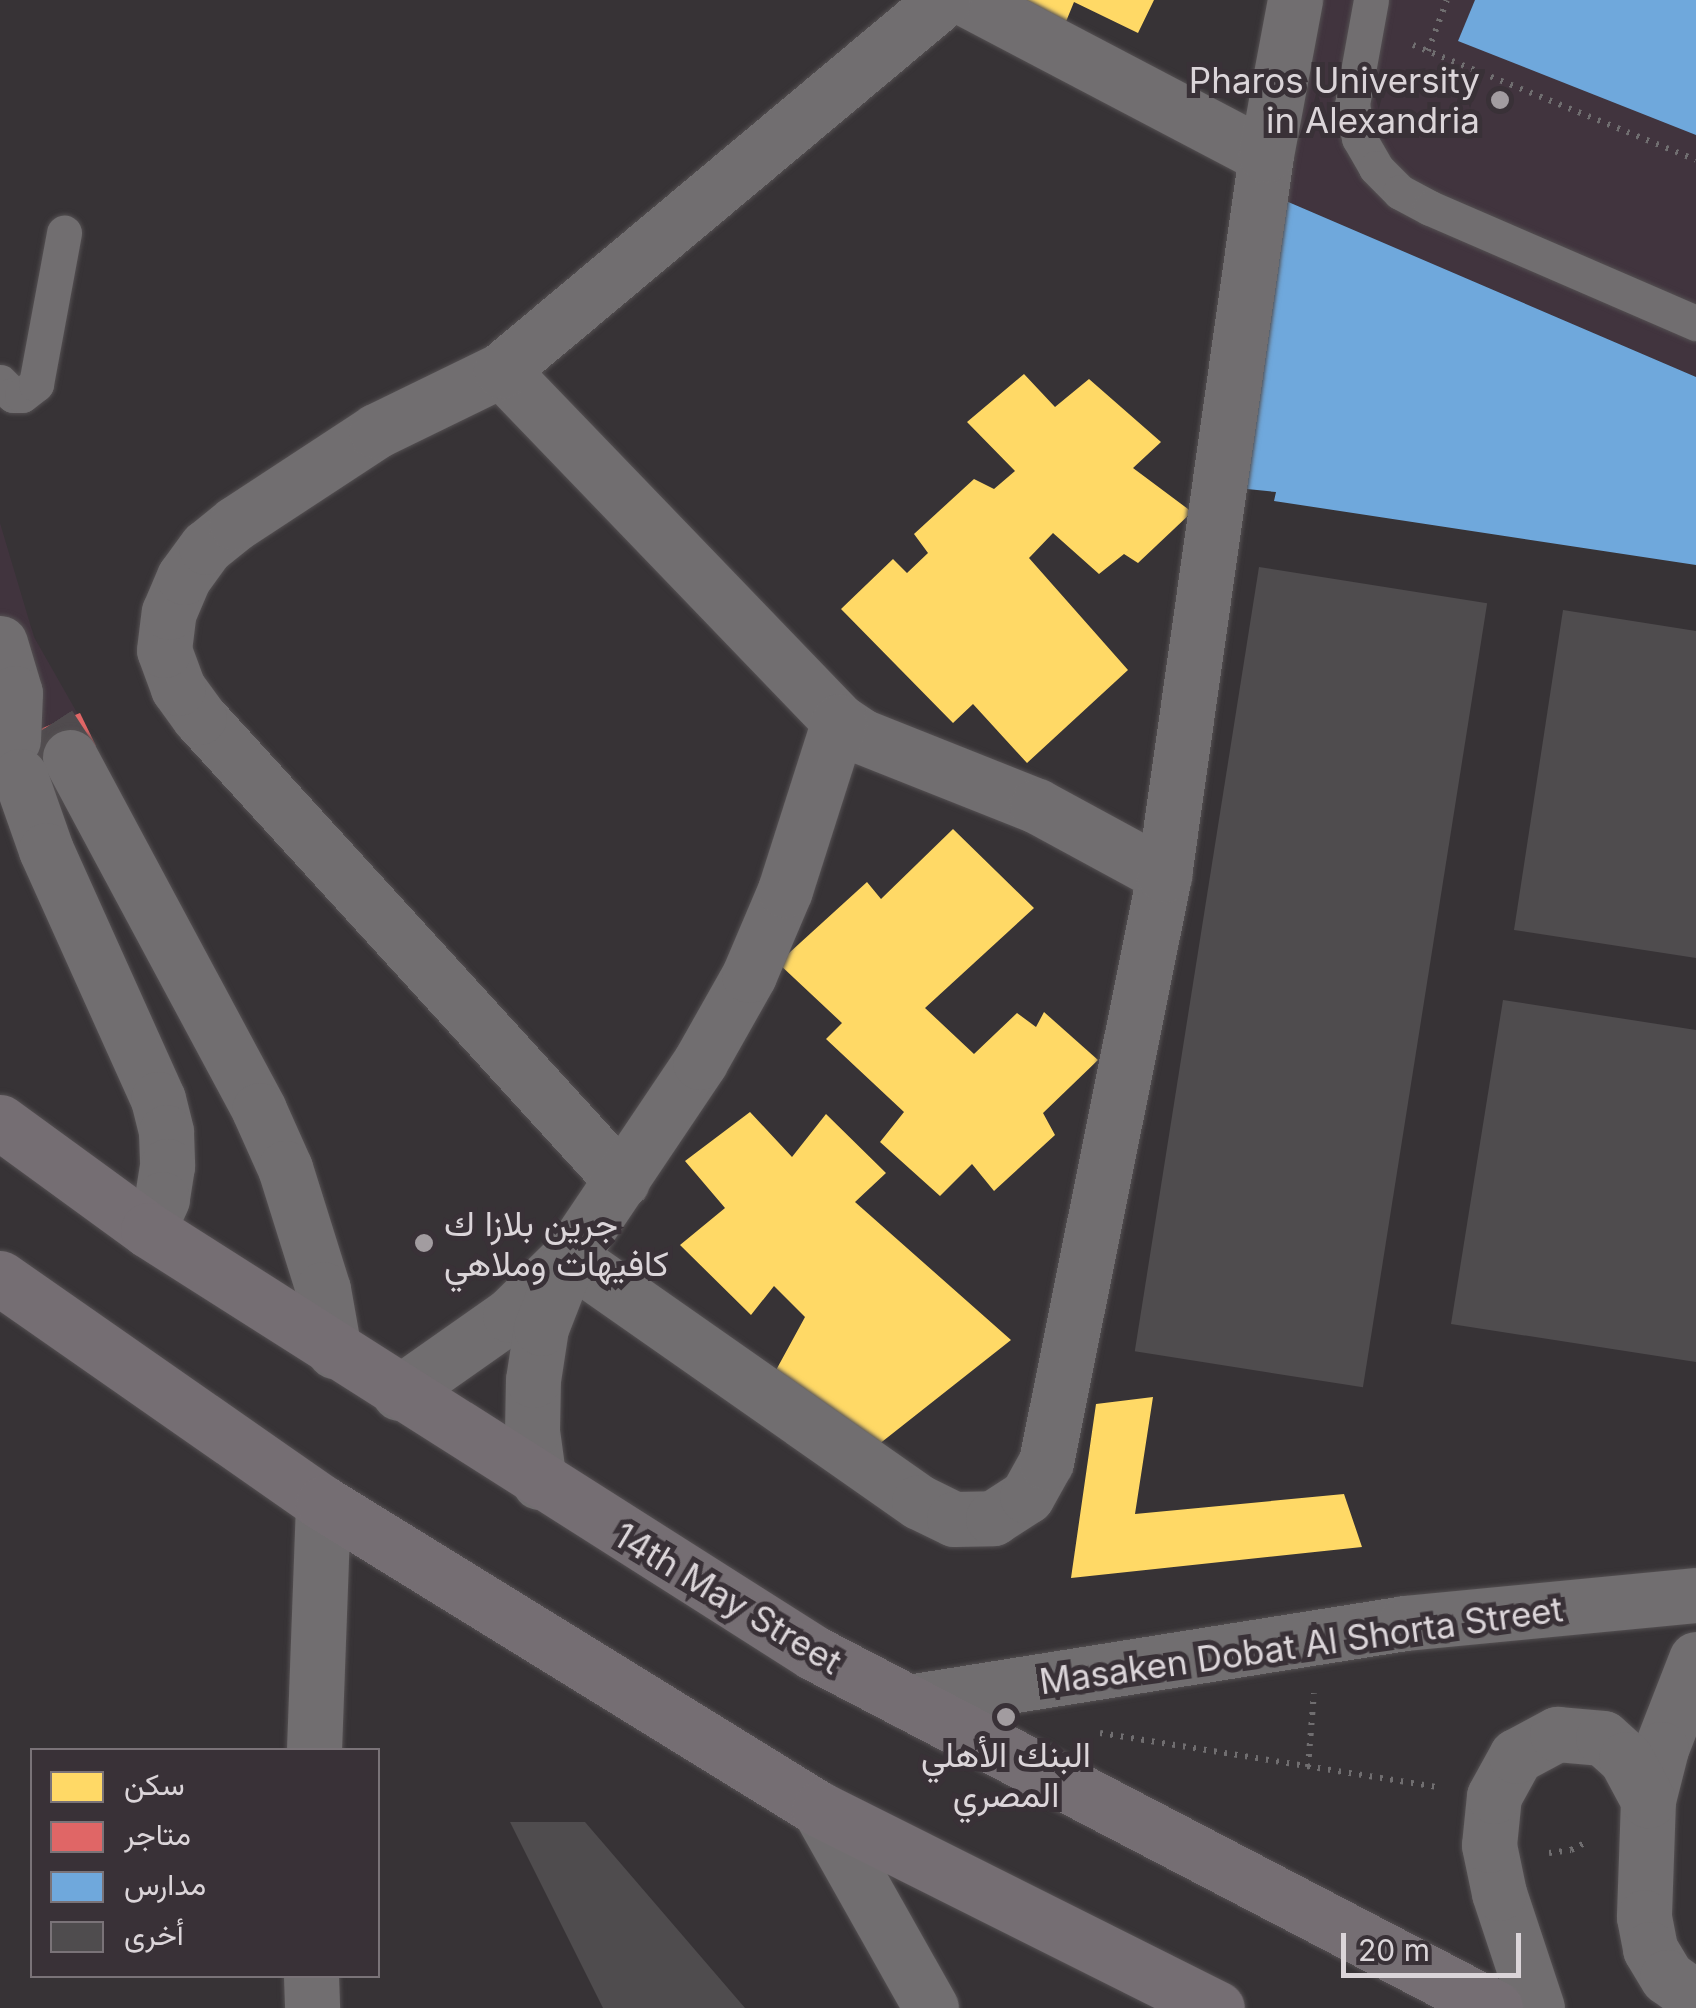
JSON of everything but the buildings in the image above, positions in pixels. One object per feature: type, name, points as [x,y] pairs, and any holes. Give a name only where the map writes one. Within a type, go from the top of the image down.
[{"type":"main road","name":"14th May Street","points":[[0,1122],[148,1230],[814,1654],[1494,2008]]},
{"type":"main road","points":[[0,1278],[323,1503],[819,1809],[1217,2008]]},
{"type":"street","points":[[622,1180],[199,718],[178,688],[164,650],[169,612],[184,577],[206,547],[264,502],[376,431],[501,370],[944,0]]},
{"type":"street","points":[[968,0],[1250,148]]},
{"type":"street","points":[[569,1257],[919,1502],[954,1520],[994,1518],[1026,1496],[1046,1462],[1164,875],[1263,174],[1294,0]]},
{"type":"street","points":[[501,370],[839,721],[861,736],[1037,806],[1164,875]]},
{"type":"street","points":[[400,1393],[510,1314],[569,1257],[700,1062],[749,975],[785,890],[839,721]]},
{"type":"street","points":[[28,722],[46,850],[158,1099],[166,1132],[167,1166],[162,1199],[148,1230]]},
{"type":"street","points":[[28,722],[259,1110],[285,1168],[323,1289],[334,1351]]},
{"type":"street","points":[[539,1482],[532,1431],[533,1380],[540,1328],[569,1257]]},
{"type":"street","points":[[314,1748],[323,1503]]},
{"type":"street","name":"Masaken Dobat Al Shorta Street","points":[[908,1702],[1405,1624],[1696,1595]]},
{"type":"street","points":[[1696,1659],[1660,1750],[1648,1800],[1644,1918],[1650,1950],[1667,1977],[1696,1998]]},
{"type":"street","points":[[1537,2008],[1507,1920],[1491,1820],[1516,1756],[1557,1734],[1603,1738],[1626,1759],[1648,1800]]},
{"type":"street","points":[[819,1809],[932,2008]]},
{"type":"street","points":[[311,1978],[312,2008]]},
{"type":"lane","points":[[1371,0],[1352,105],[1359,138],[1376,168],[1400,192],[1696,323]]},
{"type":"lane","points":[[0,382],[13,394],[22,395],[36,384],[64,233]]},
{"type":"path","points":[[1428,51],[1448,0]]},
{"type":"path","points":[[1453,60],[1696,160]]},
{"type":"path","points":[[1308,1767],[1318,1637]]},
{"type":"path","points":[[1098,1733],[1308,1767],[1491,1820],[1530,1855],[1571,1850],[1608,1831],[1648,1800]]},
{"type":"shaded area","name":"Pharos University in Alexandria","points":[[1321,0],[1696,0],[1696,377],[1286,201]]},
{"type":"shaded area","points":[[0,523],[34,637],[96,746],[0,784]]},
{"type":"tunnel","points":[[49,725],[70,757]]},
{"type":"place","name":"Pharos University in Alexandria","points":[[1500,100]]},
{"type":"place","name":"جرين بلازا ك كافيهات وملاهي","points":[[424,1243]]},
{"type":"place","name":"البنك الأهلي المصري","points":[[1006,1717]]}]
